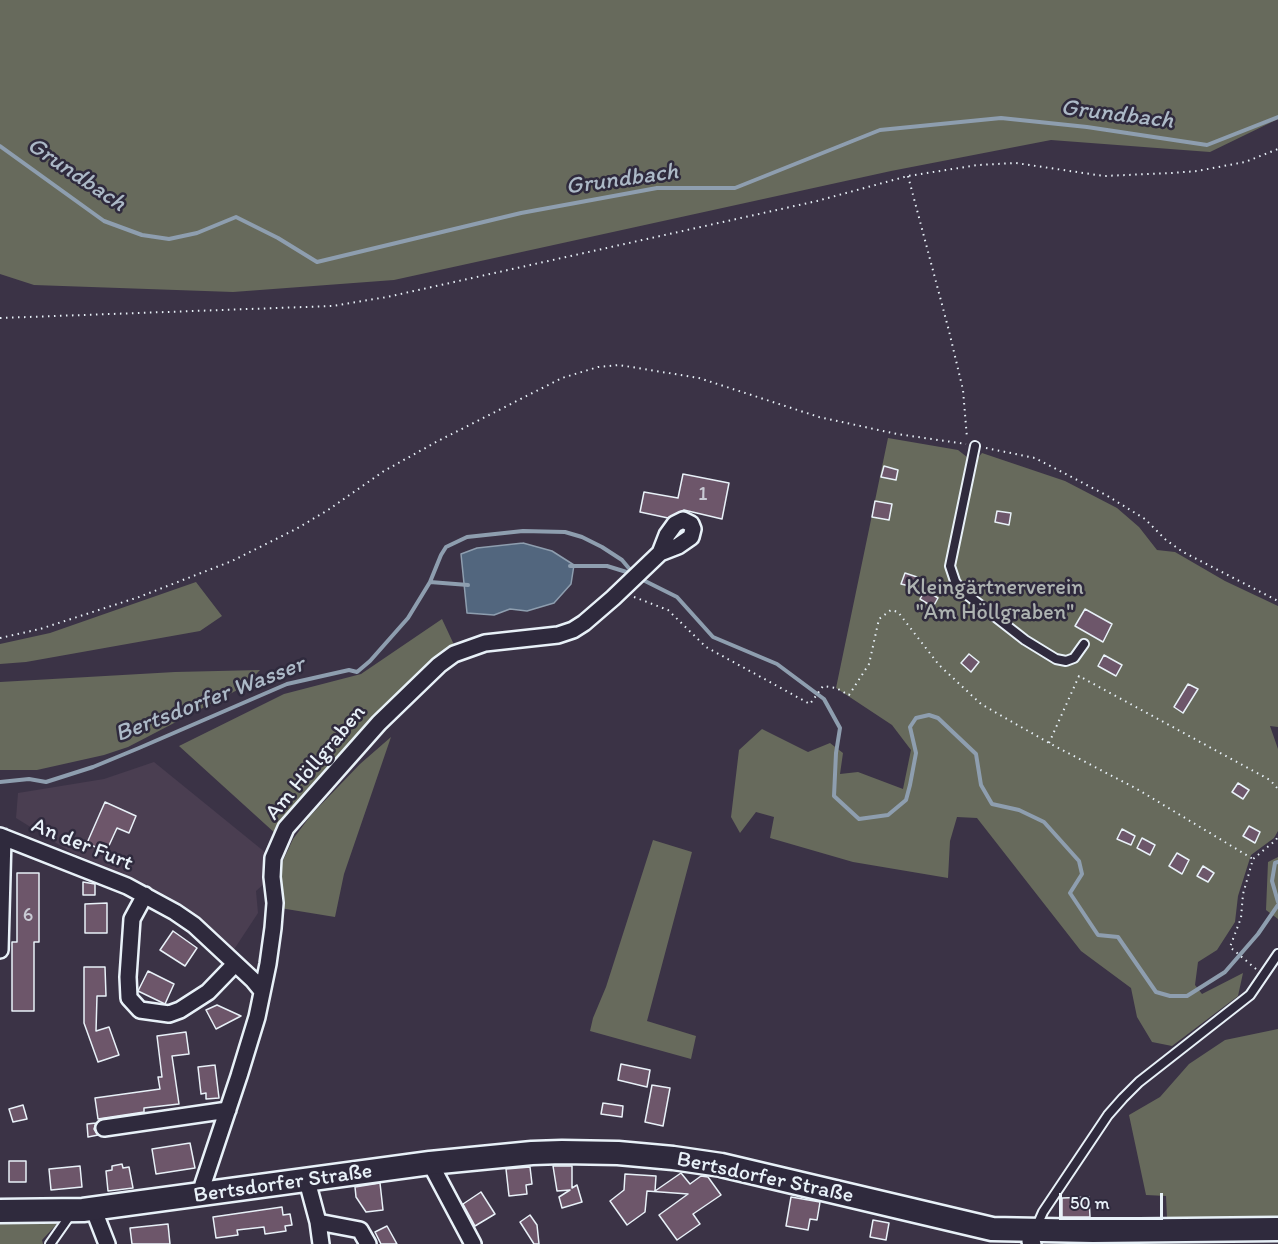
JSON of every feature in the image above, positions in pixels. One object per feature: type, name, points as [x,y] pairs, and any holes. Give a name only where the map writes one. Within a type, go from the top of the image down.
[{"type":"main road","name":"Bertsdorfer Straße","points":[[0,1211],[83,1209],[204,1195],[430,1163],[552,1152],[618,1153],[722,1165],[1031,1240],[1278,1229]]},
{"type":"street","name":"Am Höllgraben","points":[[204,1195],[203,1184],[245,1057],[262,991],[268,964],[274,911],[273,858],[286,828],[387,715],[439,665],[454,654],[485,643],[558,635],[573,630],[613,598],[660,553]]},
{"type":"street","name":"An der Furt","points":[[0,950],[1,837],[145,895],[176,912],[194,925],[262,991]]},
{"type":"street","name":"An der Furt","points":[[145,895],[132,920],[128,967],[129,998],[140,1010],[169,1014],[180,1010],[208,992],[235,964]]},
{"type":"street","points":[[104,1128],[228,1110]]},
{"type":"street","points":[[430,1163],[473,1244]]},
{"type":"street","points":[[307,1180],[321,1244]]},
{"type":"street","points":[[83,1209],[106,1244]]},
{"type":"street","name":"Bertsdorfer Straße","points":[[318,1222],[360,1230],[368,1244]]},
{"type":"lane","points":[[975,446],[950,567],[955,581],[961,590],[1026,640],[1056,659],[1066,661],[1074,658],[1084,644]]},
{"type":"lane","points":[[1031,1240],[1043,1212],[1108,1114],[1139,1082],[1250,995],[1278,954]]},
{"type":"lane","points":[[50,1244],[83,1209]]},
{"type":"path","points":[[0,318],[332,306],[387,297],[794,206],[908,176],[978,165],[1016,163],[1104,176],[1172,173],[1245,162],[1278,149]]},
{"type":"path","points":[[0,638],[40,629],[139,597],[232,561],[296,529],[384,471],[438,441],[562,378],[598,367],[620,365],[699,378],[819,417],[897,434],[966,444],[968,430],[963,390],[908,176]]},
{"type":"path","points":[[975,446],[1035,458],[1106,495],[1145,519],[1166,540],[1183,552],[1278,601]]},
{"type":"path","points":[[613,598],[636,597],[668,610],[706,647],[810,704],[823,686],[836,688],[849,695],[869,664],[879,619],[891,610],[897,612],[939,665],[981,704],[1137,789],[1253,859]]},
{"type":"path","points":[[1049,743],[1079,676],[1270,780],[1278,789]]},
{"type":"path","points":[[1263,975],[1230,946],[1241,918],[1243,894],[1253,859],[1278,836]]},
{"type":"shaded area","points":[[154,762],[266,853],[265,883],[256,891],[258,913],[233,951],[204,923],[169,897],[69,851],[16,818],[18,793],[104,779]]},
{"type":"green space","points":[[0,0],[1278,0],[1278,119],[1210,152],[1051,140],[891,171],[394,280],[233,292],[34,285],[0,274]]},
{"type":"green space","name":"Kleingärtnerverein \"Am Höllgraben\"","points":[[888,438],[958,450],[967,457],[977,459],[982,453],[1065,481],[1117,508],[1139,527],[1157,550],[1175,552],[1225,581],[1278,606],[1278,727],[1270,726],[1278,749],[1278,831],[1274,838],[1251,855],[1238,896],[1235,922],[1217,950],[1198,962],[1195,985],[1202,994],[1243,973],[1238,996],[1172,1046],[1152,1042],[1137,1017],[1131,988],[1081,951],[977,818],[957,817],[950,841],[948,878],[853,862],[770,838],[774,817],[756,812],[740,833],[731,817],[739,750],[762,729],[808,752],[830,743],[843,753],[840,774],[858,772],[903,789],[911,750],[892,725],[836,688]]},
{"type":"green space","points":[[196,582],[222,616],[200,631],[26,662],[0,664],[0,644],[50,633]]},
{"type":"green space","points":[[442,619],[456,649],[276,834],[179,746],[284,694],[361,674]]},
{"type":"green space","points":[[260,670],[245,686],[128,747],[104,755],[37,770],[0,770],[0,682],[175,672]]},
{"type":"green space","points":[[391,737],[344,874],[335,917],[280,908],[277,887],[281,865],[293,839],[311,815],[360,764]]},
{"type":"green space","points":[[653,840],[692,852],[647,1021],[696,1036],[691,1059],[590,1031]]},
{"type":"green space","points":[[1278,857],[1278,919],[1266,910],[1268,862]]},
{"type":"green space","points":[[1278,1029],[1278,1219],[1167,1218],[1166,1196],[1146,1195],[1129,1115],[1160,1097],[1189,1064],[1225,1040]]},
{"type":"green space","points":[[0,1221],[56,1221],[56,1225],[42,1240],[43,1244],[0,1244]]},
{"type":"water","points":[[523,543],[552,551],[574,565],[571,584],[554,603],[527,611],[510,609],[494,615],[467,613],[461,554],[477,548]]},
{"type":"building","points":[[884,466],[898,470],[896,480],[881,477]]},
{"type":"building","points":[[683,474],[729,483],[722,519],[684,510],[668,518],[640,512],[644,492],[678,498]]},
{"type":"building","points":[[875,501],[892,504],[889,520],[872,517]]},
{"type":"building","points":[[997,511],[1011,513],[1009,525],[995,522]]},
{"type":"building","points":[[905,573],[917,577],[914,587],[901,584]]},
{"type":"building","points":[[925,590],[938,598],[933,607],[920,599]]},
{"type":"building","points":[[1085,609],[1112,624],[1103,642],[1075,626]]},
{"type":"building","points":[[969,654],[979,662],[971,672],[961,663]]},
{"type":"building","points":[[1104,655],[1122,665],[1116,676],[1098,666]]},
{"type":"building","points":[[1188,684],[1198,689],[1183,713],[1174,707]]},
{"type":"building","points":[[1238,783],[1249,790],[1243,799],[1232,792]]},
{"type":"building","points":[[105,802],[136,816],[129,833],[117,828],[106,852],[87,843]]},
{"type":"building","points":[[1249,826],[1260,832],[1255,843],[1243,836]]},
{"type":"building","points":[[1122,829],[1135,836],[1131,845],[1117,839]]},
{"type":"building","points":[[1142,838],[1155,845],[1150,855],[1137,848]]},
{"type":"building","points":[[1177,853],[1189,860],[1182,874],[1169,866]]},
{"type":"building","points":[[1203,866],[1214,873],[1208,882],[1197,876]]},
{"type":"building","points":[[17,873],[39,873],[39,942],[34,942],[34,1011],[12,1011],[12,942],[17,942]]},
{"type":"building","points":[[83,882],[95,884],[95,895],[83,895]]},
{"type":"building","points":[[107,903],[107,933],[85,933],[85,904]]},
{"type":"building","points":[[173,931],[197,948],[185,966],[160,950]]},
{"type":"building","points":[[84,967],[105,967],[106,996],[97,996],[96,1031],[109,1027],[119,1055],[98,1062],[84,1023]]},
{"type":"building","points":[[148,971],[174,984],[165,1004],[138,991]]},
{"type":"building","points":[[217,1005],[241,1016],[216,1029],[206,1010]]},
{"type":"building","points":[[186,1032],[189,1054],[172,1056],[179,1104],[144,1108],[144,1112],[98,1119],[95,1098],[160,1089],[158,1077],[162,1077],[157,1036]]},
{"type":"building","points":[[621,1064],[650,1070],[647,1087],[618,1080]]},
{"type":"building","points":[[215,1065],[219,1098],[206,1099],[206,1093],[201,1094],[198,1067]]},
{"type":"building","points":[[652,1085],[670,1088],[663,1126],[645,1122]]},
{"type":"building","points":[[603,1103],[623,1106],[622,1117],[601,1114]]},
{"type":"building","points":[[23,1105],[27,1119],[13,1122],[9,1109]]},
{"type":"building","points":[[96,1123],[94,1129],[98,1135],[88,1137],[87,1124]]},
{"type":"building","points":[[190,1143],[195,1168],[156,1174],[152,1149]]},
{"type":"building","points":[[9,1161],[26,1161],[26,1182],[9,1182]]},
{"type":"building","points":[[122,1164],[123,1168],[129,1167],[133,1188],[108,1191],[106,1171],[112,1170],[112,1166]]},
{"type":"building","points":[[80,1166],[82,1187],[51,1190],[49,1169]]},
{"type":"building","points":[[553,1166],[572,1166],[572,1188],[577,1185],[582,1202],[562,1208],[559,1197],[570,1190],[557,1191]]},
{"type":"building","points":[[530,1167],[532,1184],[526,1185],[527,1194],[509,1196],[506,1169]]},
{"type":"building","points":[[681,1173],[690,1184],[701,1176],[708,1177],[721,1195],[693,1214],[700,1224],[677,1240],[659,1215],[688,1194],[647,1191],[645,1212],[627,1225],[610,1201],[624,1190],[625,1174],[656,1176],[655,1191]]},
{"type":"building","points":[[380,1183],[383,1210],[366,1212],[356,1197],[355,1187]]},
{"type":"building","points":[[481,1192],[495,1214],[475,1226],[463,1204]]},
{"type":"building","points":[[791,1197],[820,1202],[817,1220],[810,1219],[808,1230],[786,1226]]},
{"type":"building","points":[[1089,1197],[1090,1217],[1062,1217],[1062,1198]]},
{"type":"building","points":[[282,1207],[283,1215],[290,1214],[292,1225],[285,1226],[286,1231],[265,1234],[264,1227],[237,1230],[238,1235],[216,1238],[213,1217]]},
{"type":"building","points":[[530,1215],[537,1225],[539,1244],[534,1244],[520,1222]]},
{"type":"building","points":[[873,1220],[889,1223],[886,1240],[870,1237]]},
{"type":"building","points":[[168,1224],[170,1244],[132,1244],[130,1228]]},
{"type":"building","points":[[387,1226],[397,1244],[381,1244],[375,1232]]},
{"type":"waterway","name":"Grundbach","points":[[0,146],[104,221],[142,235],[169,239],[197,233],[236,217],[278,238],[317,262],[521,213],[657,188],[735,188],[880,130],[1001,118],[1087,127],[1207,145],[1278,117]]},
{"type":"waterway","name":"Bertsdorfer Wasser","points":[[0,782],[29,779],[46,782],[93,767],[287,684],[349,670],[357,672],[370,661],[408,618],[430,582],[446,547],[467,537],[523,531],[565,532],[602,547],[622,560],[632,572]]},
{"type":"waterway","name":"Bertsdorfer Wasser","points":[[570,566],[607,566],[633,574]]},
{"type":"waterway","name":"Bertsdorfer Wasser","points":[[639,578],[677,597],[713,637],[777,664],[824,699],[840,728],[834,796],[859,819],[888,815],[906,800],[916,753],[910,727],[916,718],[929,715],[938,718],[976,754],[981,785],[992,804],[1019,810],[1044,822],[1079,861],[1082,874],[1070,893],[1098,935],[1118,937],[1156,992],[1170,996],[1187,996],[1225,972],[1258,934],[1278,905]]},
{"type":"waterway","name":"Bertsdorfer Wasser","points":[[430,582],[468,585]]},
{"type":"waterway","name":"Bertsdorfer Wasser","points":[[1278,862],[1275,863],[1272,881],[1278,902]]}]
